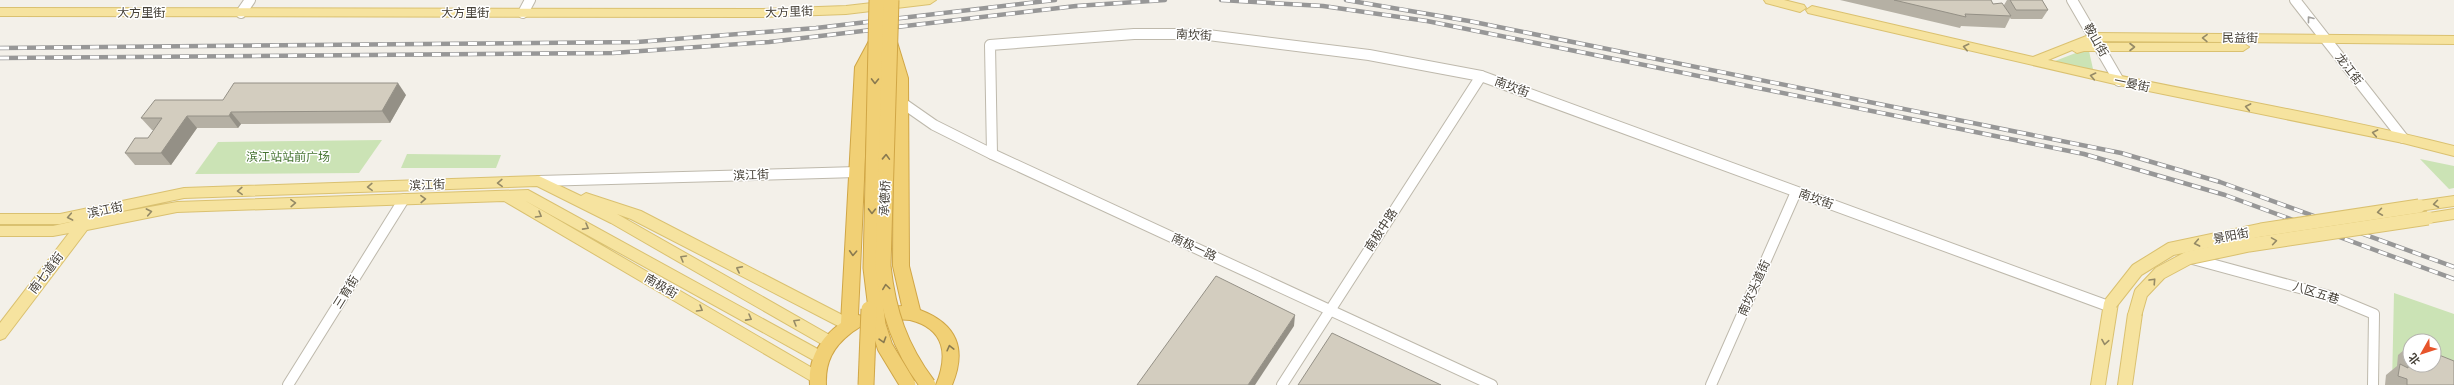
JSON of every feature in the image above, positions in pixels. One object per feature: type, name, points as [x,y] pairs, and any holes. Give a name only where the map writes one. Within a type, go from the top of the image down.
[{"type":"highway","name":"承德桥","points":[[877,0],[882,41],[883,266],[885,287],[891,319],[898,342],[928,385]]},
{"type":"highway","name":"承德桥","points":[[891,0],[882,41],[871,268],[878,325],[885,347],[908,385]]},
{"type":"highway","points":[[849,325],[862,67],[866,57],[882,41],[899,66],[901,102],[901,266],[906,296],[913,313]]},
{"type":"highway","points":[[866,385],[871,268]]},
{"type":"highway","points":[[817,381],[820,358],[830,342],[849,325],[880,312],[913,313],[931,321],[946,336],[952,357],[951,382]]},
{"type":"main road","name":"大方里街","points":[[0,8],[245,7],[792,10],[905,0]]},
{"type":"main road","name":"大方里街","points":[[526,8],[763,13],[846,10],[930,0]]},
{"type":"main road","name":"一曼街","points":[[1770,0],[2036,63],[2403,138],[2454,151]]},
{"type":"main road","name":"大方里街","points":[[0,12],[245,7]]},
{"type":"main road","name":"民益街","points":[[2036,63],[2098,42],[2328,43],[2454,40]]},
{"type":"main road","name":"民益街","points":[[2328,43],[2454,48]]},
{"type":"main road","points":[[539,181],[552,189],[616,219],[830,342]]},
{"type":"main road","name":"滨江街","points":[[0,219],[60,219],[184,193],[539,181]]},
{"type":"main road","points":[[552,189],[594,200],[636,215],[849,325]]},
{"type":"main road","name":"滨江街","points":[[0,231],[53,231],[177,207],[528,195]]},
{"type":"main road","name":"南极街","points":[[528,195],[820,358]]},
{"type":"main road","name":"南极街","points":[[506,196],[817,381]]},
{"type":"main road","name":"景阳街","points":[[2098,385],[2111,305],[2137,270],[2171,249],[2261,230],[2454,201]]},
{"type":"main road","name":"南七道街","points":[[0,334],[92,212]]},
{"type":"main road","name":"景阳街","points":[[2125,385],[2135,314],[2141,293],[2160,273],[2188,258],[2249,245],[2454,214]]},
{"type":"street","name":"鞍山街","points":[[2072,0],[2098,42],[2119,81]]},
{"type":"street","name":"龙江街","points":[[2295,0],[2403,138]]},
{"type":"street","name":"南坎街","points":[[992,154],[990,45],[1134,34],[1200,34],[1369,55],[1481,76],[1796,192],[2111,305]]},
{"type":"street","name":"南极中路","points":[[1282,385],[1481,76]]},
{"type":"street","name":"南极一路","points":[[901,102],[934,124],[992,154],[1492,385]]},
{"type":"street","name":"滨江街","points":[[539,181],[857,172]]},
{"type":"street","name":"南坎头道街","points":[[1711,385],[1796,192]]},
{"type":"street","name":"三育街","points":[[288,385],[404,199]]},
{"type":"street","name":"八区五巷","points":[[2188,258],[2333,297],[2374,314],[2373,385]]},
{"type":"green space","points":[[2086,49],[2089,51],[2093,69],[2089,71],[2058,65],[2055,61]]},
{"type":"green space","name":"滨江站站前广场","points":[[382,140],[359,173],[195,174],[218,142]]},
{"type":"green space","points":[[407,154],[501,155],[496,168],[401,168]]},
{"type":"green space","points":[[2420,159],[2454,166],[2454,188],[2449,189]]},
{"type":"green space","points":[[2394,293],[2454,314],[2454,385],[2392,385]]},
{"type":"building","points":[[1894,0],[1991,0],[1993,4],[2002,3],[2011,16],[1965,14],[1966,17]]},
{"type":"building","points":[[2010,0],[2042,0],[2048,10],[2016,10]]},
{"type":"building","points":[[234,83],[398,83],[382,111],[231,112],[229,116],[187,116],[161,153],[125,153],[135,138],[148,138],[162,118],[141,118],[155,100],[223,100]]},
{"type":"building","points":[[1216,276],[1295,315],[1248,385],[1137,385]]},
{"type":"building","points":[[1332,333],[1441,385],[1298,385]]},
{"type":"building","points":[[2442,356],[2454,361],[2454,385],[2407,385],[2407,379],[2398,376],[2400,364],[2402,365],[2402,373],[2442,373]]},
{"type":"railway","points":[[0,48],[637,42],[816,28],[1055,0]]},
{"type":"railway","points":[[0,58],[613,53],[769,42],[1076,6],[1165,0]]},
{"type":"railway","points":[[1221,0],[1323,6],[1427,21],[2084,154],[2225,195],[2454,279]]},
{"type":"railway","points":[[1346,0],[1469,21],[2121,153],[2220,182],[2454,267]]}]
